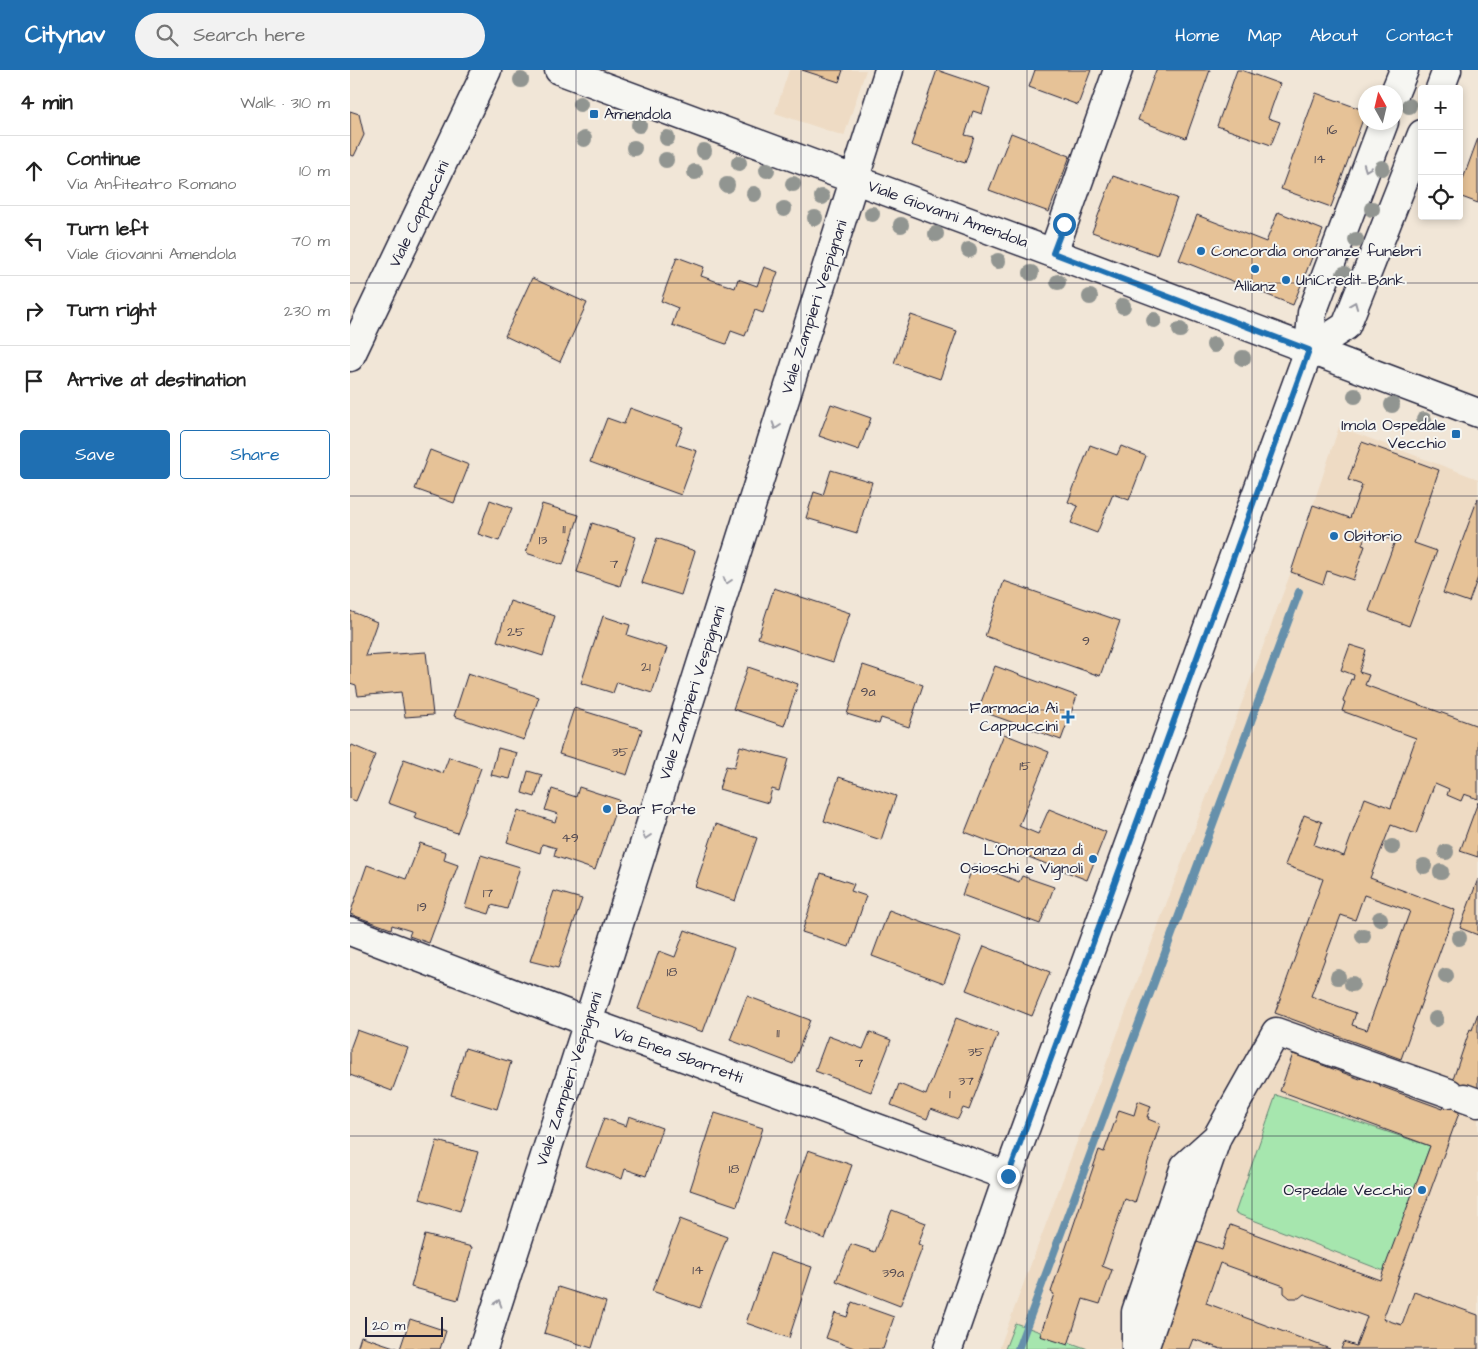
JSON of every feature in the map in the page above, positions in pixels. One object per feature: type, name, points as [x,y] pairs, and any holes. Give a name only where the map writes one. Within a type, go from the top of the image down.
[{"type":"street","name":"Viale Cappuccini","points":[[350,357],[488,70]]},
{"type":"street","name":"Viale Giovanni Amendola","points":[[559,70],[1478,413]]},
{"type":"street","name":"Viale Zampieri Vespignani","points":[[483,1349],[888,70]]},
{"type":"street","points":[[1053,253],[1118,70]]},
{"type":"street","points":[[1399,85],[1404,70]]},
{"type":"street","points":[[1441,85],[1447,70]]},
{"type":"street","points":[[948,1349],[1008,1176],[1309,350],[1312,313],[1381,130]]},
{"type":"street","points":[[1309,350],[1346,326],[1418,144]]},
{"type":"street","name":"Via Enea Sbarretti","points":[[350,931],[588,1022],[1008,1176]]},
{"type":"street","points":[[1144,1349],[1217,1137],[1276,1032],[1464,1098]]},
{"type":"street","points":[[1136,1349],[1136,1312],[1185,1166],[1217,1137]]},
{"type":"shaded area","points":[[789,70],[866,70],[844,136],[775,113]]},
{"type":"shaded area","points":[[1339,427],[1478,479],[1478,1349],[999,1349],[1291,572]]},
{"type":"green space","points":[[1276,1095],[1430,1146],[1384,1271],[1235,1213]]},
{"type":"green space","points":[[1015,1323],[1088,1349],[1005,1349]]},
{"type":"building","points":[[802,70],[843,70],[839,82]]},
{"type":"building","points":[[937,70],[990,88],[982,114],[973,111],[965,135],[974,137],[965,163],[911,145]]},
{"type":"building","points":[[1035,70],[1091,70],[1078,105],[1029,87]]},
{"type":"building","points":[[1156,70],[1210,70],[1186,138],[1138,120]]},
{"type":"building","points":[[1237,70],[1280,84],[1268,118],[1280,122],[1271,145],[1217,126]]},
{"type":"building","points":[[1316,93],[1358,108],[1359,130],[1331,207],[1281,189]]},
{"type":"building","points":[[350,111],[359,114],[364,135],[354,156],[350,155]]},
{"type":"building","points":[[1011,133],[1070,156],[1049,212],[989,190]]},
{"type":"building","points":[[1478,138],[1478,203],[1463,197],[1463,179]]},
{"type":"building","points":[[1113,176],[1177,198],[1157,255],[1092,232]]},
{"type":"building","points":[[1278,212],[1323,230],[1293,305],[1179,260],[1197,215],[1266,242]]},
{"type":"building","points":[[677,257],[704,267],[701,276],[735,288],[738,279],[757,286],[764,267],[778,272],[763,313],[755,310],[745,336],[731,331],[726,344],[672,325],[678,308],[661,301]]},
{"type":"building","points":[[532,278],[587,303],[560,362],[505,336]]},
{"type":"building","points":[[911,315],[957,331],[940,379],[894,363]]},
{"type":"building","points":[[831,404],[871,418],[859,450],[819,436]]},
{"type":"building","points":[[630,408],[683,427],[676,444],[697,451],[681,495],[590,462],[607,418],[624,424]]},
{"type":"building","name":"Obitorio","points":[[1362,442],[1439,470],[1414,543],[1437,551],[1409,626],[1369,611],[1395,541],[1367,531],[1362,545],[1365,546],[1353,580],[1327,571],[1323,584],[1291,572],[1313,505],[1350,518],[1362,485],[1348,480]]},
{"type":"building","points":[[1090,445],[1117,455],[1121,446],[1146,456],[1129,500],[1113,494],[1097,533],[1071,523],[1078,506],[1068,502]]},
{"type":"building","points":[[430,450],[469,465],[454,503],[415,489]]},
{"type":"building","points":[[831,470],[872,482],[857,533],[806,518],[814,492],[823,495]]},
{"type":"building","points":[[1478,498],[1478,577],[1469,602],[1443,593]]},
{"type":"building","points":[[490,500],[512,508],[499,541],[478,534]]},
{"type":"building","points":[[542,504],[579,515],[563,565],[526,553]]},
{"type":"building","points":[[592,523],[636,537],[620,586],[577,572]]},
{"type":"building","points":[[657,538],[695,551],[681,595],[642,583]]},
{"type":"building","points":[[1004,581],[1120,621],[1100,676],[985,636]]},
{"type":"building","points":[[774,588],[850,613],[833,662],[758,638]]},
{"type":"building","points":[[510,601],[555,616],[543,656],[497,641]]},
{"type":"building","points":[[350,611],[377,622],[365,656],[426,652],[433,715],[405,717],[401,692],[358,696],[356,685],[350,683]]},
{"type":"building","points":[[603,616],[630,625],[627,635],[667,648],[652,693],[617,682],[613,693],[581,683]]},
{"type":"building","points":[[1350,645],[1366,650],[1359,672],[1369,675],[1365,685],[1478,726],[1478,799],[1464,794],[1461,801],[1447,795],[1449,789],[1435,783],[1416,834],[1391,825],[1370,878],[1455,910],[1401,1059],[1275,1013],[1323,879],[1285,865],[1304,815],[1322,822],[1314,845],[1344,856],[1365,798],[1391,808],[1416,738],[1342,711],[1345,702],[1343,701],[1354,675],[1341,670]],"holes":[[[1364,895],[1410,911],[1367,1030],[1352,1025],[1356,1013],[1311,996],[1341,915],[1355,920]]]},
{"type":"building","points":[[863,665],[923,685],[909,727],[881,718],[879,724],[847,714]]},
{"type":"building","points":[[995,666],[1077,696],[1061,740],[978,710]]},
{"type":"building","points":[[748,667],[798,684],[784,726],[733,709]]},
{"type":"building","points":[[468,673],[539,697],[524,740],[454,716]]},
{"type":"building","points":[[574,708],[642,729],[627,775],[559,754]]},
{"type":"building","points":[[1004,734],[1049,752],[1019,826],[1038,834],[1049,809],[1106,832],[1087,880],[965,832]]},
{"type":"building","points":[[352,745],[375,755],[356,801],[350,799],[350,749]]},
{"type":"building","points":[[740,746],[788,759],[779,791],[772,789],[768,803],[719,789],[726,766],[734,768]]},
{"type":"building","points":[[498,748],[517,753],[510,779],[491,775]]},
{"type":"building","points":[[449,757],[481,768],[457,833],[414,818],[416,813],[388,803],[404,759],[443,773]]},
{"type":"building","points":[[528,771],[542,775],[535,797],[522,793]]},
{"type":"building","points":[[839,777],[896,796],[881,840],[824,821]]},
{"type":"building","points":[[579,787],[619,800],[595,870],[554,856],[556,848],[542,844],[540,853],[507,842],[518,810],[555,822],[558,814],[545,810],[552,789],[576,797]]},
{"type":"building","points":[[1478,802],[1478,857],[1460,851]]},
{"type":"building","points":[[716,824],[757,838],[735,901],[695,887]]},
{"type":"building","points":[[420,843],[446,852],[444,860],[458,865],[429,943],[409,936],[411,931],[392,925],[391,929],[350,914],[367,865],[406,879]]},
{"type":"building","points":[[481,855],[520,867],[507,909],[492,905],[489,914],[465,907]]},
{"type":"building","points":[[974,864],[1019,882],[1022,876],[1054,887],[1040,924],[962,895]]},
{"type":"building","points":[[821,873],[854,884],[851,891],[866,896],[849,947],[802,932]]},
{"type":"building","points":[[1478,879],[1478,935],[1460,928]]},
{"type":"building","points":[[554,891],[582,899],[558,968],[530,961]]},
{"type":"building","points":[[889,910],[961,937],[944,983],[872,956]]},
{"type":"building","points":[[685,930],[734,948],[703,1032],[638,1009],[659,951],[675,957]]},
{"type":"building","points":[[984,946],[1050,972],[1032,1016],[966,990]]},
{"type":"building","points":[[747,996],[810,1020],[793,1064],[730,1040]]},
{"type":"building","name":"Ospedale Vecchio","points":[[1478,1013],[1478,1090],[1469,1086],[1383,1319],[1402,1325],[1414,1292],[1478,1315],[1478,1349],[1341,1349],[1344,1342],[1356,1346],[1367,1317],[1304,1294],[1299,1298],[1290,1298],[1284,1293],[1284,1286],[1220,1263],[1206,1303],[1330,1349],[1221,1349],[1193,1339],[1189,1349],[1158,1349],[1197,1241],[1222,1250],[1230,1225],[1380,1280],[1430,1146],[1280,1091],[1293,1054],[1360,1079],[1364,1075],[1380,1083],[1380,1086],[1443,1109],[1470,1029],[1472,1030]]},
{"type":"building","points":[[956,1018],[998,1034],[969,1110],[963,1108],[958,1119],[931,1109],[927,1119],[891,1105],[899,1084],[926,1095]]},
{"type":"building","points":[[357,1030],[408,1048],[392,1091],[350,1075],[350,1049]]},
{"type":"building","points":[[870,1032],[891,1040],[871,1092],[815,1071],[828,1036],[863,1049]]},
{"type":"building","points":[[465,1048],[511,1062],[497,1109],[451,1095]]},
{"type":"building","points":[[1138,1101],[1151,1106],[1148,1119],[1160,1124],[1135,1203],[1125,1199],[1102,1266],[1112,1270],[1100,1304],[1083,1299],[1068,1345],[1040,1336],[1054,1294],[1051,1292],[1099,1150],[1104,1152],[1119,1110],[1134,1115]]},
{"type":"building","points":[[715,1113],[763,1128],[737,1206],[690,1190]]},
{"type":"building","points":[[629,1116],[662,1128],[646,1176],[625,1169],[622,1179],[586,1166],[604,1118],[626,1126]]},
{"type":"building","points":[[437,1141],[478,1152],[460,1211],[420,1199]]},
{"type":"building","points":[[808,1150],[852,1165],[825,1239],[782,1223]]},
{"type":"building","points":[[892,1210],[926,1223],[918,1244],[923,1246],[900,1306],[836,1281],[851,1244],[875,1252]]},
{"type":"building","points":[[680,1219],[727,1237],[700,1308],[652,1291]]},
{"type":"building","points":[[425,1235],[472,1247],[458,1300],[411,1287]]},
{"type":"building","points":[[770,1253],[812,1267],[789,1338],[746,1323]]},
{"type":"building","points":[[558,1287],[606,1302],[592,1348],[544,1333]]},
{"type":"building","points":[[852,1302],[894,1317],[883,1349],[857,1349],[826,1338],[835,1313],[847,1317]]},
{"type":"building","points":[[410,1319],[446,1331],[440,1349],[400,1349]]},
{"type":"building","points":[[361,1336],[400,1349],[357,1349]]},
{"type":"waterway","points":[[1018,1349],[1299,592]]},
{"type":"place","name":"Amendola","points":[[594,114]]},
{"type":"place","name":"Concordia onoranze funebri","points":[[1201,251]]},
{"type":"place","name":"Allianz","points":[[1255,269]]},
{"type":"place","name":"UniCredit Bank","points":[[1286,280]]},
{"type":"place","name":"Imola Ospedale Vecchio","points":[[1456,434]]},
{"type":"place","name":"Obitorio","points":[[1334,536]]},
{"type":"place","name":"Farmacia Ai Cappuccini","points":[[1068,717]]},
{"type":"place","name":"Bar Forte","points":[[607,809]]},
{"type":"place","name":"L'Onoranza di Osioschi e Vignoli","points":[[1093,859]]},
{"type":"place","name":"Ospedale Vecchio","points":[[1422,1190]]},
{"type":"route","points":[[1008,1176],[1309,350],[1053,253],[1064,224]]}]
